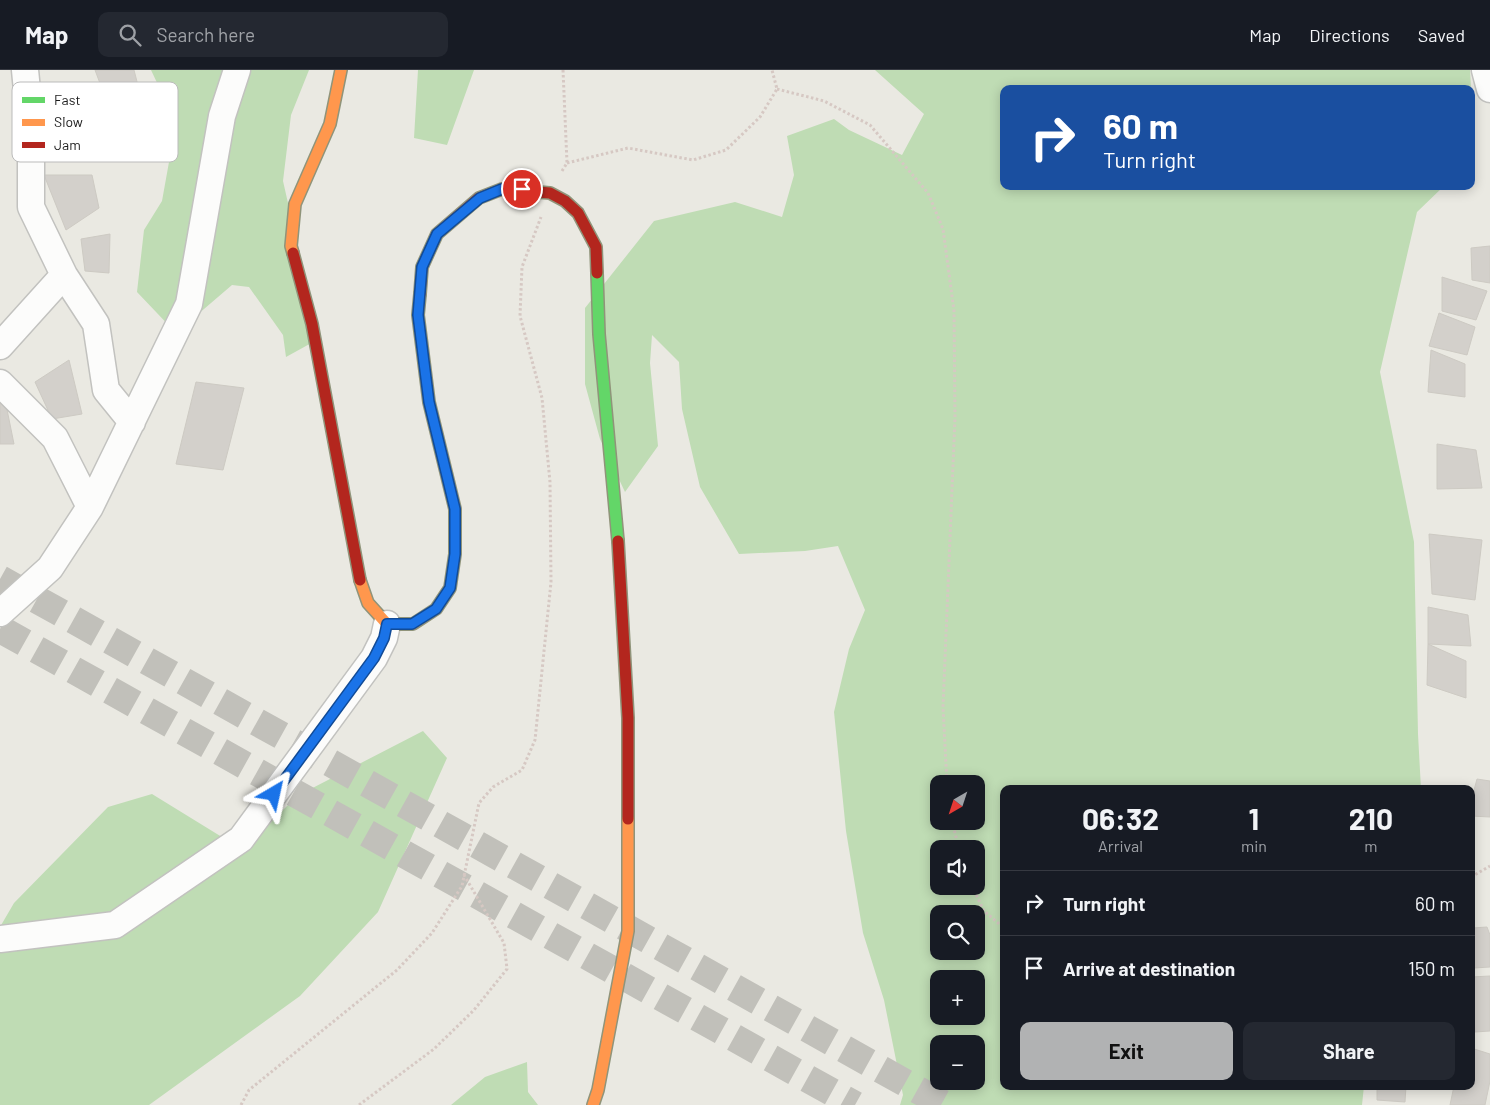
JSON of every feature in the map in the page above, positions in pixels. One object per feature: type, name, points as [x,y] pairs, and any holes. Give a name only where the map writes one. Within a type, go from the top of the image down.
[{"type":"street","points":[[0,613],[50,568],[90,507],[189,304],[222,116],[237,70]]},
{"type":"street","points":[[341,70],[330,124],[295,204],[291,246],[312,324],[358,575],[368,603],[387,624],[412,624],[436,609],[450,588],[455,554],[455,509],[429,402],[418,315],[422,267],[437,234],[480,198],[502,189],[522,189],[550,194],[565,201],[578,213],[596,247],[599,334],[618,542],[628,718],[628,931],[598,1090],[593,1105]]},
{"type":"street","points":[[1485,70],[1490,90]]},
{"type":"street","points":[[31,162],[31,207],[64,275],[96,324],[106,390],[132,422]]},
{"type":"street","points":[[0,346],[64,275]]},
{"type":"street","points":[[0,383],[55,438],[90,507]]},
{"type":"street","points":[[0,939],[115,925],[241,839],[374,658],[384,638],[387,624]]},
{"type":"path","points":[[241,1105],[249,1090],[397,970],[432,933],[462,886],[479,803],[493,787],[522,770],[535,740],[551,582],[550,482],[542,398],[520,316],[521,287],[522,267],[550,194],[567,163],[562,70]]},
{"type":"path","points":[[567,163],[628,148],[693,160],[726,150],[760,117],[777,89],[772,70]]},
{"type":"path","points":[[777,89],[824,101],[870,125],[928,193],[943,229],[954,311],[955,417],[943,707],[947,775]]},
{"type":"path","points":[[1475,875],[1490,866]]},
{"type":"path","points":[[360,1105],[434,1049],[474,1010],[507,970],[504,943],[464,874]]},
{"type":"path","points":[[976,895],[984,911],[1000,925]]},
{"type":"green space","points":[[151,70],[309,70],[291,115],[283,181],[298,247],[315,341],[286,357],[283,335],[249,287],[232,285],[176,333],[137,292],[144,230],[162,201],[169,162],[178,162],[178,82],[157,82]]},
{"type":"green space","points":[[418,70],[474,70],[447,145],[414,138]]},
{"type":"green space","points":[[875,70],[1470,70],[1471,85],[1000,85],[1000,190],[1440,190],[1417,212],[1380,372],[1414,542],[1421,785],[1000,785],[1000,1090],[1364,1090],[1362,1105],[900,1105],[903,1095],[884,1000],[863,933],[846,831],[834,712],[849,649],[865,610],[838,546],[805,551],[739,554],[700,487],[682,409],[679,362],[652,335],[650,363],[658,446],[625,492],[600,439],[585,384],[585,308],[654,221],[735,202],[782,217],[794,175],[787,136],[834,119],[849,130],[902,155],[924,114]]},
{"type":"green space","points":[[423,731],[447,758],[378,912],[300,996],[149,1105],[0,1105],[0,927],[14,903],[108,807],[152,794],[243,850],[297,796]]},
{"type":"green space","points":[[527,1062],[528,1092],[538,1105],[451,1105],[485,1077]]},
{"type":"building","points":[[95,70],[134,70],[137,82],[100,82]]},
{"type":"building","points":[[44,175],[92,175],[99,208],[66,230]]},
{"type":"building","points":[[110,234],[109,273],[85,271],[81,239]]},
{"type":"building","points":[[1490,246],[1490,283],[1472,280],[1471,248]]},
{"type":"building","points":[[1442,277],[1487,291],[1476,320],[1442,311]]},
{"type":"building","points":[[1439,313],[1475,327],[1467,355],[1429,346]]},
{"type":"building","points":[[1431,350],[1465,364],[1465,397],[1428,392]]},
{"type":"building","points":[[69,360],[82,414],[52,419],[35,382]]},
{"type":"building","points":[[196,382],[244,388],[223,470],[176,464]]},
{"type":"building","points":[[2,385],[14,444],[0,444],[0,386]]},
{"type":"building","points":[[1437,444],[1476,450],[1482,488],[1437,489]]},
{"type":"building","points":[[1429,534],[1482,540],[1475,600],[1432,594]]},
{"type":"building","points":[[1428,607],[1468,615],[1471,646],[1428,644]]},
{"type":"building","points":[[1428,644],[1466,661],[1466,698],[1427,685]]},
{"type":"building","points":[[1477,779],[1490,781],[1490,817],[1475,816],[1475,786]]},
{"type":"building","points":[[1487,927],[1490,935],[1490,967],[1475,968],[1475,928]]},
{"type":"building","points":[[1490,976],[1490,1031],[1475,1032],[1475,977]]},
{"type":"building","points":[[1475,1049],[1490,1054],[1490,1081],[1485,1105],[1450,1105],[1453,1090],[1475,1090]]},
{"type":"building","points":[[1377,1090],[1406,1090],[1405,1102],[1377,1100]]},
{"type":"tunnel","points":[[0,579],[945,1105]]},
{"type":"tunnel","points":[[0,629],[855,1105]]},
{"type":"traffic: fast","points":[[597,273],[599,334],[618,541]]},
{"type":"traffic: slow","points":[[293,253],[291,246],[295,204],[330,124],[341,70]]},
{"type":"traffic: slow","points":[[360,580],[368,603],[387,624],[413,624],[436,609],[450,588],[455,554],[455,509],[429,402],[418,315],[420,294]]},
{"type":"traffic: slow","points":[[593,1105],[598,1090],[628,931],[628,819]]},
{"type":"traffic: jam","points":[[420,294],[422,267],[437,234],[479,198],[502,189],[550,193],[565,201],[578,213],[596,247],[597,273]]},
{"type":"traffic: jam","points":[[293,253],[312,324],[360,580]]},
{"type":"traffic: jam","points":[[618,541],[628,718],[628,819]]},
{"type":"route","points":[[274,794],[374,658],[384,638],[387,624],[412,624],[436,609],[450,588],[455,554],[455,509],[429,402],[418,315],[422,267],[437,234],[480,198],[502,189],[522,189]]}]
